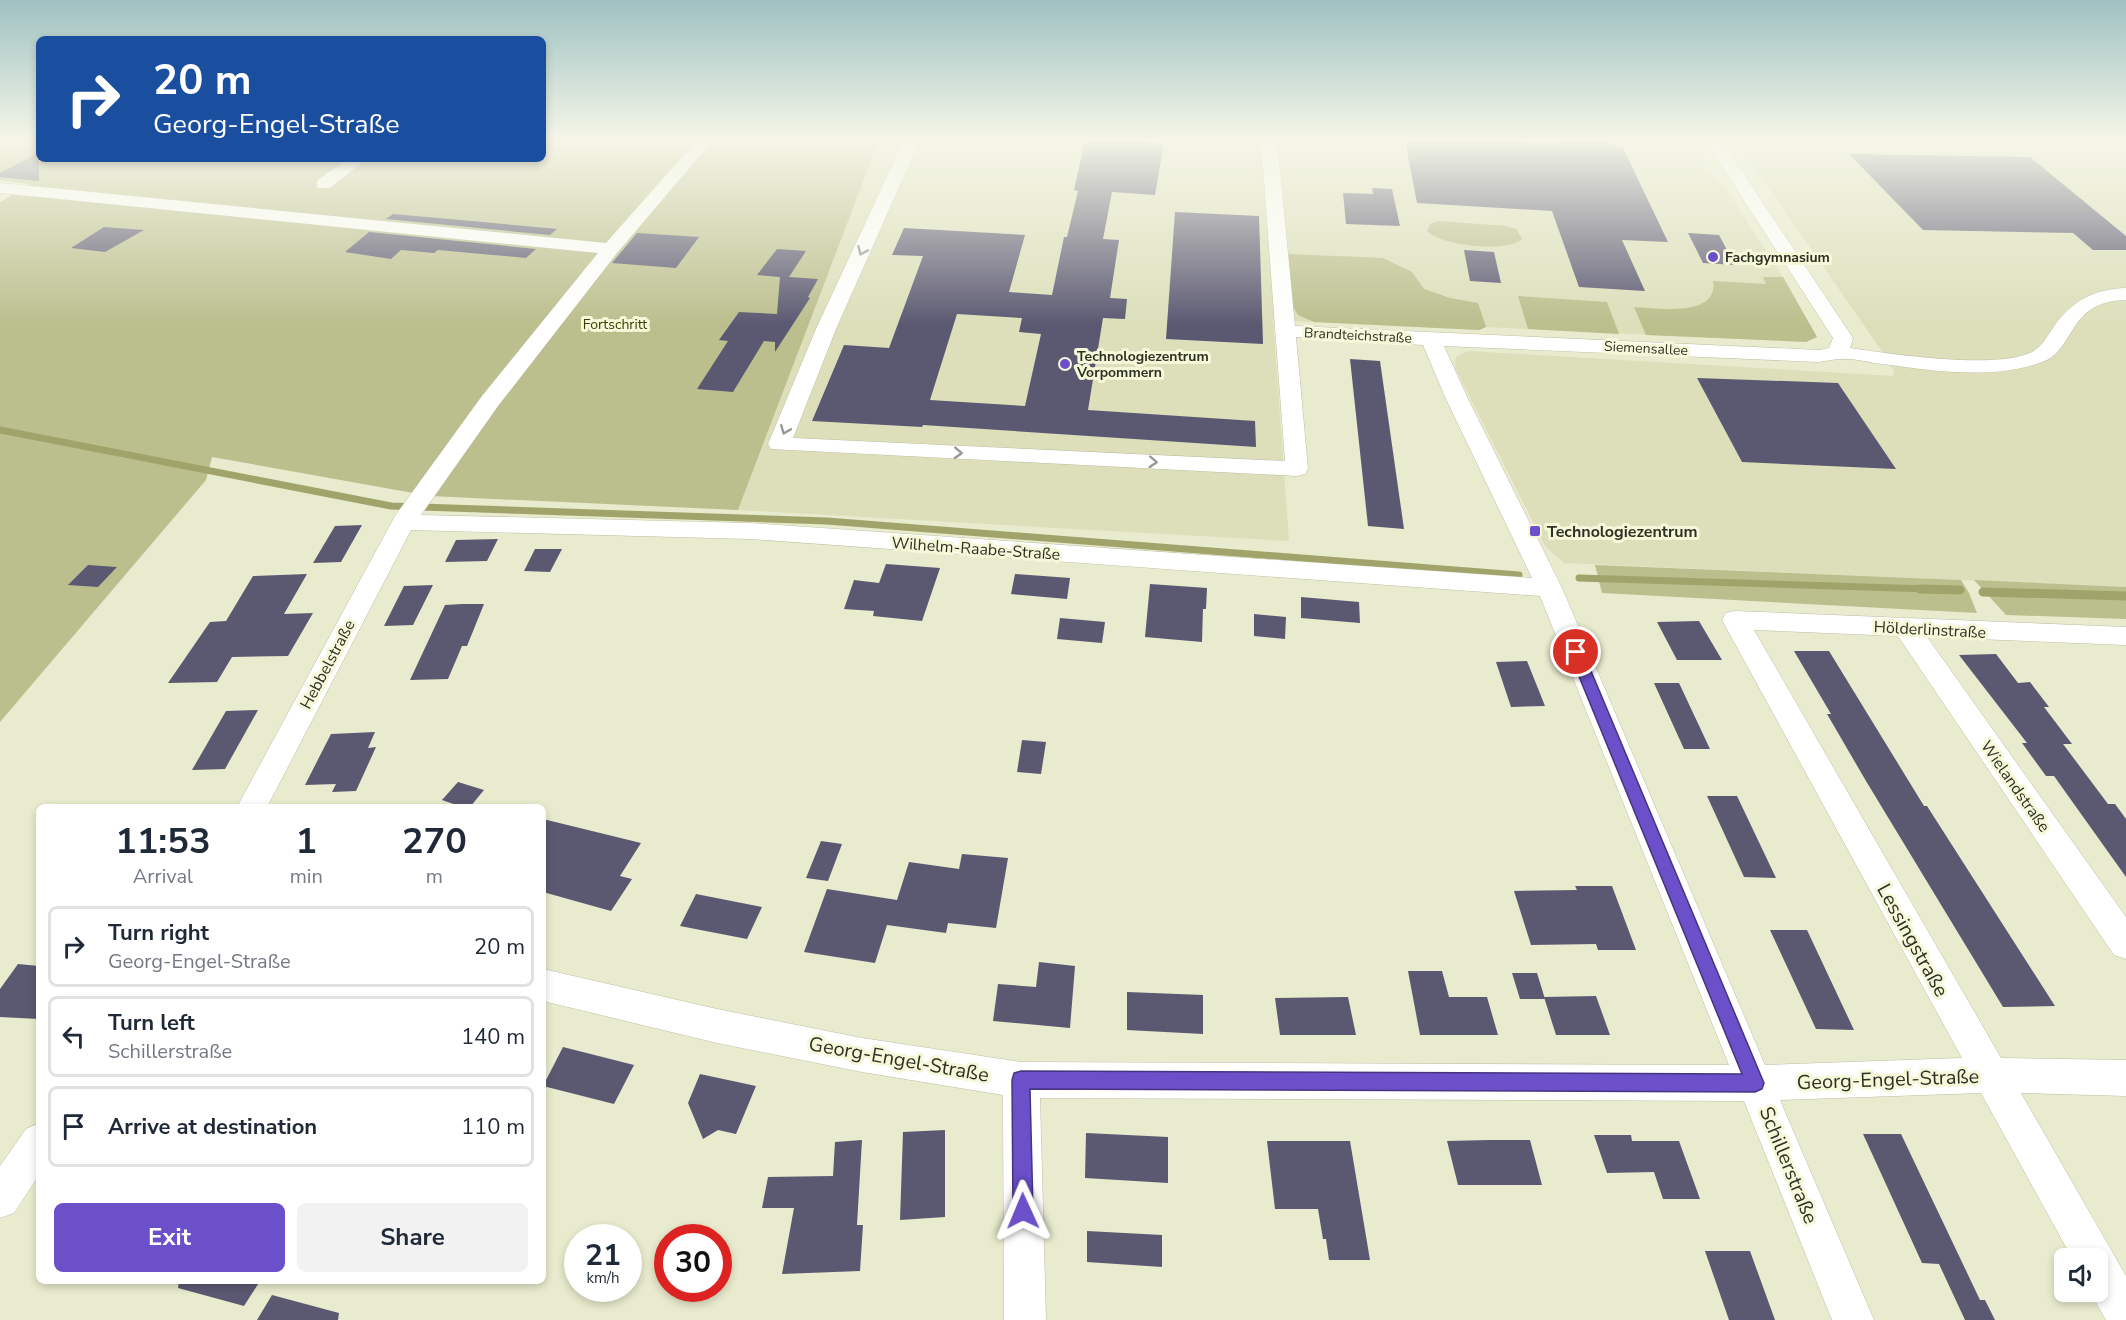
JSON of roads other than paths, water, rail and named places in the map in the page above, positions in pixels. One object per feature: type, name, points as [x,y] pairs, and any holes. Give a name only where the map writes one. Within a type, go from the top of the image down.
[{"type":"street","points":[[136,202],[611,249]]},
{"type":"street","name":"Hebbelstraße","points":[[254,804],[412,509],[490,401],[611,249],[652,202]]},
{"type":"street","name":"Brandteichstraße","points":[[884,202],[826,329],[779,444],[1297,469],[1274,202]]},
{"type":"street","points":[[1753,202],[1843,338],[1838,352]]},
{"type":"street","name":"Siemensallee","points":[[1431,339],[1819,356],[1831,356],[1838,352],[1893,360],[1992,366],[2016,365],[2039,357],[2048,350],[2063,326],[2090,300],[2100,296],[2126,294]]},
{"type":"street","name":"Brandteichstraße","points":[[1286,331],[1431,339]]},
{"type":"street","name":"Schillerstraße","points":[[1431,339],[1549,588],[1853,1320]]},
{"type":"street","name":"Wilhelm-Raabe-Straße","points":[[412,509],[1549,588]]},
{"type":"street","name":"Hölderlinstraße","points":[[1735,621],[2126,636]]},
{"type":"street","name":"Lessingstraße","points":[[1735,621],[1989,1076],[2088,1248]]},
{"type":"street","name":"Wielandstraße","points":[[1906,628],[2126,944]]},
{"type":"street","name":"Georg-Engel-Straße","points":[[546,985],[717,1026],[862,1055],[1021,1080],[1755,1083],[1989,1076],[2126,1078]]},
{"type":"street","points":[[1021,1080],[1025,1320]]},
{"type":"street","points":[[0,1199],[36,1147]]},
{"type":"street","points":[[2108,1284],[2126,1316]]},
{"type":"waterway","points":[[0,430],[391,506],[827,521],[1519,575]]},
{"type":"waterway","points":[[1579,578],[1960,590],[1920,589]]},
{"type":"waterway","points":[[1983,592],[2126,596]]},
{"type":"place","name":"Fachgymnasium","points":[[1713,257]]},
{"type":"place","name":"Technologiezentrum Vorpommern","points":[[1065,364]]},
{"type":"place","name":"Technologiezentrum","points":[[1535,531]]},
{"type":"park label","name":"Fortschritt","points":[[615,324]]}]
